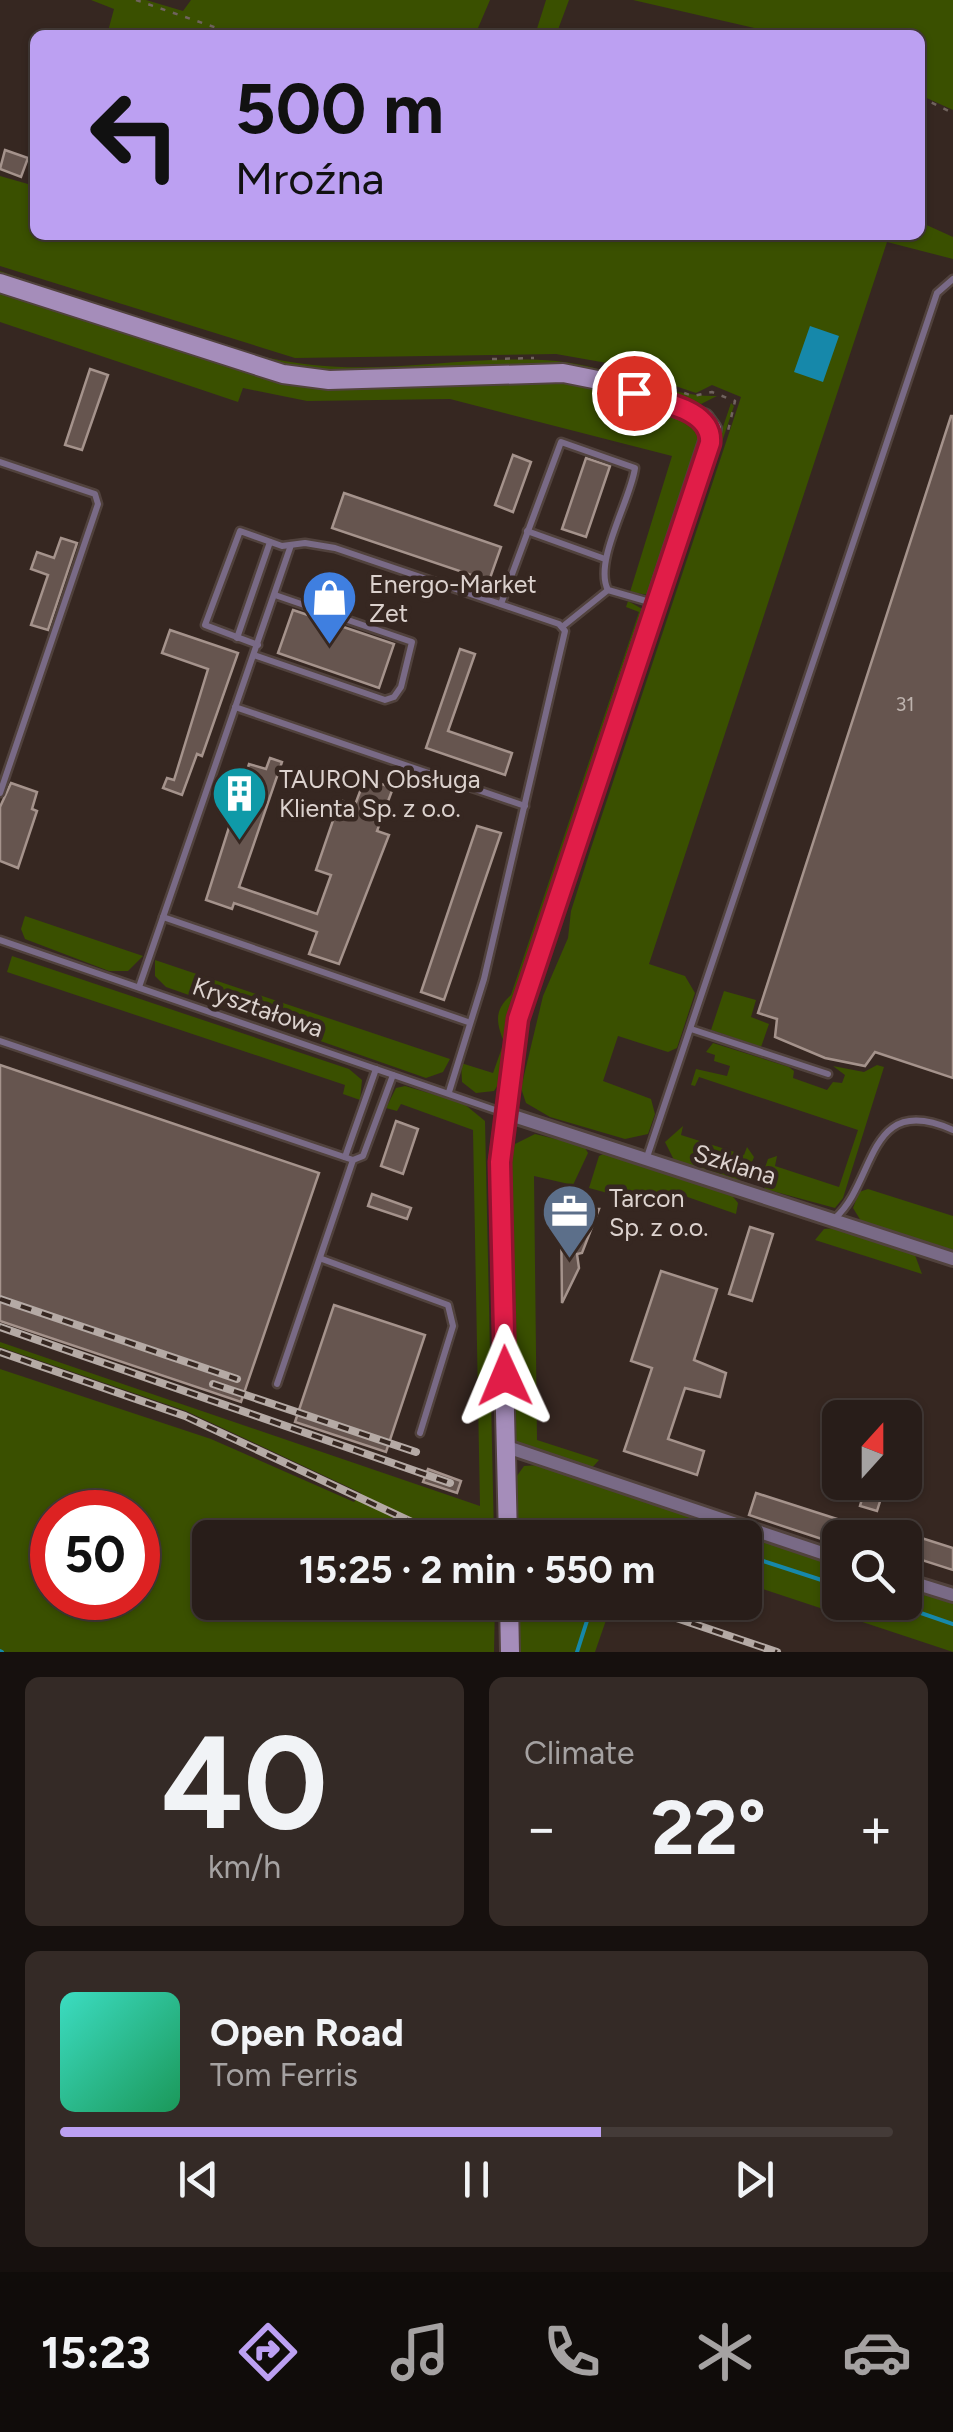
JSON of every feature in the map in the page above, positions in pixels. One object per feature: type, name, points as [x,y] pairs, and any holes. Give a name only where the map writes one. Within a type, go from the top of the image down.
[{"type":"main road","points":[[0,283],[282,374],[329,380],[528,372],[598,380],[704,418],[712,429],[518,1019],[500,1162],[508,1520]]},
{"type":"main road","points":[[509,1620],[510,1652]]},
{"type":"street","name":"Szklana","points":[[504,1113],[953,1259]]},
{"type":"street","points":[[507,1447],[822,1553]]},
{"type":"street","points":[[922,1586],[953,1596]]},
{"type":"lane","points":[[646,1160],[936,293],[953,278]]},
{"type":"lane","points":[[501,604],[558,442],[633,465],[635,473],[606,559],[608,590]]},
{"type":"lane","points":[[0,462],[95,494],[98,504],[0,794]]},
{"type":"lane","points":[[526,531],[606,559]]},
{"type":"lane","points":[[258,645],[206,627],[237,532],[270,542],[335,548],[562,627]]},
{"type":"lane","points":[[237,638],[270,542]]},
{"type":"lane","points":[[139,988],[291,545]]},
{"type":"lane","points":[[608,590],[657,604]]},
{"type":"lane","points":[[562,627],[608,590]]},
{"type":"lane","points":[[254,655],[385,700],[394,697],[401,687],[412,642],[275,595]]},
{"type":"lane","points":[[448,1092],[484,979],[564,640],[562,627]]},
{"type":"lane","points":[[235,706],[525,806]]},
{"type":"lane","points":[[163,918],[468,1022]]},
{"type":"lane","name":"Kryształowa","points":[[0,940],[504,1113]]},
{"type":"lane","points":[[692,1028],[828,1074]]},
{"type":"lane","points":[[0,1040],[349,1159],[363,1156],[393,1075]]},
{"type":"lane","points":[[277,1384],[322,1259],[376,1069]]},
{"type":"lane","points":[[834,1219],[842,1212],[882,1134],[903,1122],[924,1121],[953,1130]]},
{"type":"lane","points":[[322,1259],[448,1305],[452,1326],[420,1433]]},
{"type":"path","points":[[136,0],[223,30]]},
{"type":"path","points":[[925,99],[953,113]]},
{"type":"path","points":[[492,358],[549,358]]},
{"type":"path","points":[[630,374],[694,396],[712,392],[735,401]]},
{"type":"green space","points":[[91,0],[146,0],[183,11],[191,0],[490,0],[477,30],[108,30],[114,9]]},
{"type":"green space","points":[[546,0],[569,0],[558,30],[537,30]]},
{"type":"green space","points":[[633,0],[953,0],[953,110],[925,97],[925,30],[762,30]]},
{"type":"green space","points":[[0,176],[30,185],[30,240],[925,240],[925,224],[953,237],[953,259],[887,242],[649,964],[685,976],[695,993],[677,1048],[668,1052],[618,1036],[603,1081],[651,1099],[655,1114],[648,1134],[625,1139],[550,1117],[526,1103],[521,1088],[543,996],[568,938],[571,911],[590,851],[741,397],[712,385],[696,393],[607,363],[556,354],[295,358],[0,266]]},
{"type":"green space","points":[[0,271],[36,284],[114,312],[0,275]]},
{"type":"green space","points":[[0,293],[273,379],[560,382],[591,387],[692,422],[699,434],[699,448],[653,589],[648,595],[630,592],[672,456],[450,399],[307,401],[243,388],[238,402],[0,322]]},
{"type":"green space","points":[[227,348],[343,367],[556,361],[677,392],[717,396],[701,404],[619,378],[544,365],[338,372],[284,366]]},
{"type":"green space","points":[[731,403],[734,406],[567,902],[572,879]]},
{"type":"green space","points":[[628,601],[644,610],[518,996],[506,1019],[501,1079],[494,1091],[476,1093],[462,1082],[461,1063],[493,1073],[504,1042],[499,1011],[511,995],[639,612],[626,607]]},
{"type":"green space","points":[[25,916],[143,956],[128,971],[109,971],[25,939],[21,929]]},
{"type":"green space","points":[[12,956],[349,1069],[362,1080],[360,1100],[343,1094],[345,1085],[7,972]]},
{"type":"green space","points":[[155,960],[450,1059],[443,1072],[426,1078],[166,987],[155,976]]},
{"type":"green space","points":[[724,991],[756,1000],[751,1017],[769,1024],[761,1047],[711,1030]]},
{"type":"green space","points":[[713,1043],[789,1067],[794,1071],[793,1078],[827,1090],[833,1082],[842,1083],[845,1075],[833,1066],[864,1072],[877,1065],[884,1067],[843,1198],[835,1208],[765,1189],[761,1179],[768,1159],[777,1156],[775,1166],[839,1187],[858,1130],[699,1077],[695,1086],[691,1085],[696,1069],[727,1076],[730,1066],[714,1061],[715,1055],[706,1052]]},
{"type":"green space","points":[[405,1086],[463,1103],[485,1121],[494,1520],[192,1520],[192,1620],[495,1620],[494,1652],[0,1652],[0,1369],[211,1439],[354,1502],[361,1493],[186,1411],[0,1347],[0,1342],[480,1506],[473,1130],[401,1104],[397,1111],[386,1108],[396,1088]]},
{"type":"green space","points":[[683,1126],[681,1135],[744,1155],[747,1147],[754,1157],[746,1177],[737,1181],[674,1160],[665,1142]]},
{"type":"green space","points":[[535,1134],[584,1146],[588,1153],[573,1185],[534,1176],[537,1440],[599,1460],[590,1470],[520,1446],[513,1436],[509,1166],[515,1144]]},
{"type":"green space","points":[[605,1153],[730,1193],[738,1203],[736,1214],[679,1194],[615,1195],[589,1188],[599,1156]]},
{"type":"green space","points":[[868,1189],[953,1216],[953,1250],[861,1221],[853,1208],[859,1192]]},
{"type":"green space","points":[[837,1228],[915,1255],[922,1274],[815,1240],[824,1229]]},
{"type":"green space","points":[[539,1465],[701,1520],[516,1520],[514,1480],[524,1466]]},
{"type":"green space","points":[[762,1541],[822,1561],[822,1609],[762,1589]]},
{"type":"green space","points":[[922,1594],[953,1604],[953,1652],[857,1620],[922,1620]]},
{"type":"green space","points":[[516,1620],[606,1620],[595,1652],[515,1652]]},
{"type":"water","points":[[810,326],[839,336],[823,382],[794,372]]},
{"type":"building","points":[[5,150],[28,158],[21,177],[0,169]]},
{"type":"building","points":[[90,369],[108,375],[82,450],[65,445]]},
{"type":"building","points":[[951,416],[953,1078],[875,1052],[865,1066],[825,1058],[775,1037],[777,1019],[758,1013]]},
{"type":"building","points":[[513,455],[531,462],[513,512],[495,505]]},
{"type":"building","points":[[586,458],[610,466],[586,537],[562,529]]},
{"type":"building","points":[[344,493],[501,547],[489,581],[332,528]]},
{"type":"building","points":[[61,538],[77,543],[48,630],[31,625],[48,575],[31,569],[37,552],[54,558]]},
{"type":"building","points":[[293,610],[394,644],[379,688],[278,653]]},
{"type":"building","points":[[170,630],[238,653],[202,756],[197,754],[182,795],[163,788],[167,778],[174,780],[208,669],[162,653]]},
{"type":"building","points":[[460,649],[475,654],[448,731],[512,753],[505,775],[426,748]]},
{"type":"building","points":[[270,758],[282,762],[239,887],[317,914],[331,875],[316,870],[340,800],[355,805],[365,778],[393,788],[377,831],[389,835],[339,964],[309,954],[317,932],[234,903],[232,909],[206,900],[249,764],[266,769]]},
{"type":"building","points":[[11,783],[37,792],[32,809],[37,811],[18,868],[0,861],[0,807]]},
{"type":"building","points":[[477,826],[501,833],[444,1000],[421,992]]},
{"type":"building","points":[[0,1065],[319,1173],[241,1402],[0,1321]]},
{"type":"building","points":[[396,1121],[418,1129],[403,1174],[381,1166]]},
{"type":"building","points":[[372,1194],[411,1208],[407,1219],[368,1206]]},
{"type":"building","name":"Tarcon Sp. z o.o.","points":[[561,1209],[599,1209],[582,1253],[577,1254],[579,1268],[562,1303]]},
{"type":"building","points":[[750,1227],[773,1234],[752,1301],[729,1294]]},
{"type":"building","points":[[661,1271],[717,1289],[694,1360],[726,1373],[720,1397],[685,1388],[668,1439],[704,1451],[697,1475],[624,1451],[652,1368],[631,1361]]},
{"type":"building","points":[[334,1305],[425,1335],[386,1452],[295,1422]]},
{"type":"building","points":[[428,1469],[461,1481],[457,1493],[423,1482]]},
{"type":"building","points":[[756,1493],[840,1520],[822,1520],[822,1539],[749,1515]]},
{"type":"building","points":[[862,1500],[880,1500],[877,1511],[860,1506]]},
{"type":"building","points":[[922,1538],[953,1548],[953,1570],[922,1560]]},
{"type":"waterway","points":[[762,1561],[822,1580]]},
{"type":"waterway","points":[[922,1613],[953,1624]]},
{"type":"waterway","points":[[577,1652],[587,1620]]},
{"type":"railway","points":[[0,1299],[237,1379]]},
{"type":"railway","points":[[0,1327],[450,1483]]},
{"type":"railway","points":[[0,1352],[185,1416],[407,1520]]},
{"type":"railway","points":[[213,1384],[416,1452]]},
{"type":"railway","points":[[682,1620],[777,1652]]},
{"type":"place","name":"Energo-Market Zet","points":[[330,647]]},
{"type":"place","name":"TAURON Obsługa Klienta Sp. z o.o.","points":[[240,842]]},
{"type":"place","name":"Tarcon Sp. z o.o.","points":[[570,1261]]},
{"type":"route","points":[[505,1376],[500,1148],[518,1019],[712,429],[704,418],[634,393]]}]
